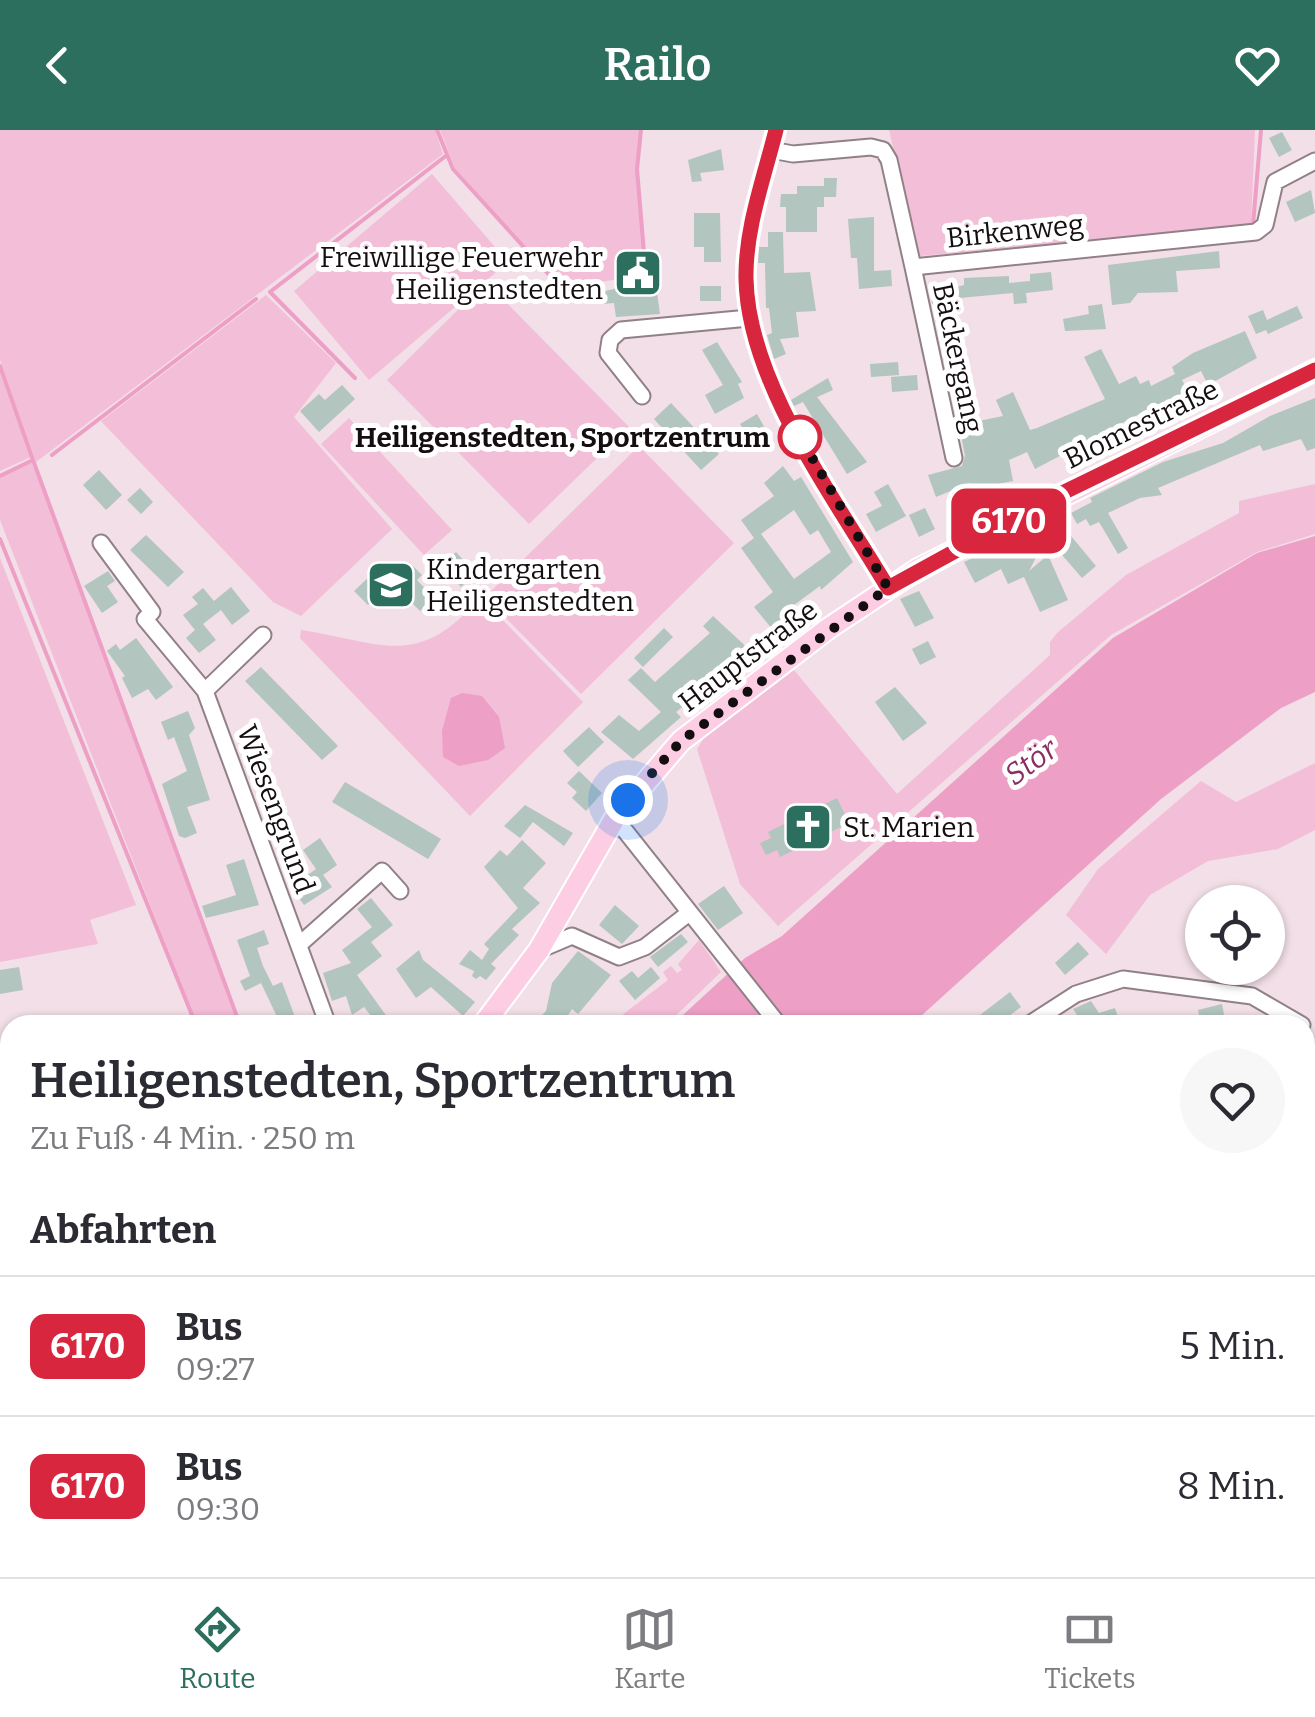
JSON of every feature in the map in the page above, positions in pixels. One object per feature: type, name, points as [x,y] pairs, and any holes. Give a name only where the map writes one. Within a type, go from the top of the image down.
[{"type":"main road","name":"Blomestraße","points":[[888,588],[1052,498],[1315,370]]},
{"type":"main road","name":"Hauptstraße","points":[[490,1015],[539,950],[615,818],[681,741],[888,588]]},
{"type":"street","points":[[776,130],[747,254],[749,318],[776,395],[888,588]]},
{"type":"street","name":"Birkenweg","points":[[771,150],[793,154],[872,147],[883,150],[889,160],[913,267],[1256,232],[1265,225],[1275,182],[1315,160]]},
{"type":"street","name":"Bäckergang","points":[[913,267],[954,458]]},
{"type":"street","points":[[642,396],[608,353],[610,340],[622,330],[749,318]]},
{"type":"street","name":"Wiesengrund","points":[[101,543],[152,612],[145,619],[205,690],[325,1015]]},
{"type":"street","points":[[205,690],[263,635]]},
{"type":"street","points":[[615,818],[771,1015]]},
{"type":"street","name":"Wiesengrund","points":[[300,944],[382,870],[400,892]]},
{"type":"street","points":[[539,950],[572,936],[619,957],[645,948],[689,913]]},
{"type":"street","points":[[1043,1015],[1076,994],[1123,979],[1252,996],[1285,1015]]},
{"type":"shaded area","points":[[0,130],[435,130],[443,154],[36,462],[0,360]]},
{"type":"shaded area","points":[[440,130],[640,130],[636,168],[646,275],[573,286],[552,277],[455,168]]},
{"type":"shaded area","points":[[889,130],[1255,130],[1251,227],[919,256]]},
{"type":"shaded area","points":[[432,174],[508,262],[369,380],[294,291]]},
{"type":"shaded area","points":[[486,282],[629,427],[529,524],[387,380]]},
{"type":"shaded area","points":[[266,295],[336,363],[294,417],[392,529],[301,616],[273,602],[101,421]]},
{"type":"shaded area","points":[[0,371],[31,457],[0,471]]},
{"type":"shaded area","points":[[349,418],[452,530],[424,555],[321,444]]},
{"type":"shaded area","points":[[639,446],[734,543],[581,694],[485,597]]},
{"type":"shaded area","points":[[33,462],[234,1015],[193,1015],[0,520],[0,477]]},
{"type":"shaded area","points":[[1315,484],[1315,534],[1257,552],[1111,635],[778,926],[740,884],[697,749],[704,738],[794,670],[897,794],[1050,655],[1050,642],[1057,633],[1126,575],[1239,513],[1239,501]]},
{"type":"shaded area","points":[[0,558],[136,905],[90,920],[98,944],[0,962]]},
{"type":"shaded area","points":[[480,597],[583,702],[470,816],[300,638],[301,630],[376,644],[417,643],[458,620]]},
{"type":"shaded area","points":[[1315,763],[1315,830],[1278,849],[1208,861],[1150,895],[1106,954],[1066,915],[1098,869],[1201,781],[1236,802]]},
{"type":"shaded area","points":[[699,940],[721,972],[676,1015],[622,1015],[668,980],[663,972],[671,966],[677,973],[682,970],[678,964]]},
{"type":"water","name":"Stör","points":[[1315,536],[1315,692],[1281,708],[1161,799],[922,1015],[683,1015],[745,958],[782,936],[1113,638],[1257,553]]},
{"type":"water","points":[[462,693],[482,696],[499,717],[505,748],[488,760],[459,766],[443,757],[442,731],[451,698]]},
{"type":"building","points":[[1282,132],[1292,150],[1279,157],[1269,138]]},
{"type":"building","points":[[721,149],[724,170],[700,173],[702,181],[692,182],[688,160]]},
{"type":"building","points":[[824,178],[837,178],[836,197],[824,197],[824,207],[817,207],[817,232],[786,232],[786,207],[780,207],[781,194],[797,194],[797,186],[824,186]]},
{"type":"building","points":[[1311,190],[1315,213],[1295,222],[1286,202]]},
{"type":"building","points":[[694,213],[720,213],[721,262],[704,262],[704,247],[694,247]]},
{"type":"building","points":[[874,217],[874,271],[891,270],[892,286],[859,289],[857,258],[851,258],[848,219]]},
{"type":"building","points":[[768,232],[783,232],[784,273],[810,272],[816,311],[796,312],[799,337],[780,339],[786,354],[774,359],[767,335],[772,333],[766,308],[765,263],[758,263],[759,247],[768,247]]},
{"type":"building","points":[[1219,251],[1220,268],[1176,271],[1178,292],[1138,293],[1130,303],[1112,305],[1108,265]]},
{"type":"building","name":"Freiwillige Feuerwehr Heiligenstedten","points":[[652,255],[660,314],[616,317],[614,303],[602,304],[601,292],[622,287],[619,259]]},
{"type":"building","points":[[1051,272],[1053,290],[1026,293],[1027,303],[1014,304],[1013,293],[949,299],[950,307],[934,311],[930,294],[964,285],[964,278],[1009,276],[1009,283],[1030,281],[1030,274]]},
{"type":"building","points":[[700,286],[721,286],[721,301],[700,301]]},
{"type":"building","points":[[1102,304],[1106,329],[1065,331],[1063,319],[1089,314],[1088,306]]},
{"type":"building","points":[[1297,306],[1303,318],[1268,334],[1266,330],[1256,334],[1248,316],[1263,310],[1267,320]]},
{"type":"building","points":[[1245,331],[1257,358],[1208,385],[1201,371],[1182,380],[1190,395],[1167,409],[1153,416],[1149,409],[1035,469],[1027,452],[1009,460],[1013,481],[972,489],[970,483],[936,497],[928,475],[962,466],[965,456],[959,425],[1003,416],[996,400],[1013,392],[1030,430],[1105,399],[1084,357],[1101,349],[1119,384],[1136,376],[1140,384],[1149,380],[1151,386],[1175,374],[1172,367],[1193,353]]},
{"type":"building","points":[[717,342],[742,382],[738,384],[744,398],[715,414],[705,395],[723,385],[702,350]]},
{"type":"building","points":[[898,362],[899,375],[871,377],[870,364]]},
{"type":"building","points":[[965,365],[969,387],[958,389],[962,411],[956,412],[947,370]]},
{"type":"building","points":[[917,375],[918,390],[892,392],[891,377]]},
{"type":"building","points":[[828,378],[833,390],[817,397],[867,462],[847,474],[803,402],[794,406],[791,400]]},
{"type":"building","points":[[342,385],[355,399],[319,432],[300,411],[319,394],[325,400]]},
{"type":"building","points":[[1315,398],[1315,448],[1307,451],[1301,439],[1263,451],[1260,445],[1158,488],[1162,495],[1140,498],[1108,513],[1128,548],[1118,554],[1099,522],[1090,526],[1086,519],[1077,524],[1071,513],[1092,502],[1090,498],[1163,462],[1223,443],[1270,416]]},
{"type":"building","points":[[671,403],[719,454],[701,470],[654,419]]},
{"type":"building","points":[[757,414],[766,430],[750,440],[740,424]]},
{"type":"building","points":[[783,466],[794,481],[801,477],[853,562],[821,590],[820,586],[783,613],[799,633],[778,650],[766,635],[773,630],[754,607],[773,592],[741,548],[754,538],[741,520],[774,496],[764,483]],"holes":[[[794,510],[810,535],[818,530],[831,552],[794,579],[761,534]]]},
{"type":"building","points":[[99,470],[122,495],[106,510],[83,485]]},
{"type":"building","points":[[888,484],[906,516],[876,532],[866,514],[882,506],[874,492]]},
{"type":"building","points":[[140,488],[153,502],[141,514],[127,500]]},
{"type":"building","points":[[925,508],[935,529],[919,537],[909,515]]},
{"type":"building","points":[[1036,529],[1043,544],[1029,571],[1048,555],[1068,600],[1040,612],[1024,577],[1008,584],[1001,569],[975,583],[964,562]]},
{"type":"building","points":[[146,535],[184,572],[168,587],[130,550]]},
{"type":"building","points":[[1071,536],[1096,566],[1082,578],[1056,548]]},
{"type":"building","points":[[456,552],[475,573],[461,587],[441,566]]},
{"type":"building","name":"Kindergarten Heiligenstedten","points":[[409,562],[422,575],[417,580],[434,598],[420,611],[403,594],[394,602],[383,590],[368,605],[354,591],[384,563],[396,574]]},
{"type":"building","points":[[108,571],[115,581],[107,586],[118,602],[102,613],[84,586]]},
{"type":"building","points":[[231,587],[250,611],[232,625],[221,610],[203,624],[216,640],[199,653],[186,638],[195,630],[183,615],[198,604],[192,597],[203,588],[214,601]]},
{"type":"building","points":[[919,591],[934,618],[915,627],[900,599]]},
{"type":"building","points":[[713,616],[752,652],[676,712],[681,717],[633,759],[601,732],[619,715],[639,731],[661,712],[628,680],[641,668],[655,682],[710,633],[703,626]]},
{"type":"building","points":[[664,628],[673,637],[643,667],[634,658]]},
{"type":"building","points":[[136,638],[173,687],[156,700],[148,689],[132,698],[122,678],[125,676],[107,651],[116,644],[120,650]]},
{"type":"building","points":[[928,641],[936,657],[920,665],[912,649]]},
{"type":"building","points":[[261,667],[338,746],[322,760],[245,681]]},
{"type":"building","points":[[895,687],[927,723],[903,741],[875,702]]},
{"type":"building","points":[[188,711],[195,728],[189,735],[210,800],[187,807],[197,833],[185,838],[179,836],[162,784],[187,771],[174,737],[168,740],[161,722]]},
{"type":"building","points":[[589,727],[604,742],[578,767],[563,751]]},
{"type":"building","points":[[579,771],[602,793],[586,811],[572,798],[577,792],[567,783]]},
{"type":"building","points":[[345,782],[441,839],[428,859],[332,802]]},
{"type":"building","name":"St. Marien","points":[[837,798],[849,823],[780,857],[777,850],[766,855],[760,843],[771,838],[768,832]]},
{"type":"building","points":[[525,805],[573,833],[564,846],[533,822],[520,838],[504,826]]},
{"type":"building","points":[[281,808],[292,822],[272,837],[266,823]]},
{"type":"building","points":[[320,838],[337,865],[323,875],[332,887],[304,905],[291,887],[316,869],[303,850]]},
{"type":"building","points":[[522,840],[546,863],[523,888],[540,903],[512,929],[519,935],[491,964],[496,968],[486,980],[480,976],[476,979],[472,976],[474,971],[459,964],[470,950],[482,960],[489,949],[484,944],[518,908],[484,867],[500,850],[507,856]]},
{"type":"building","points":[[244,859],[259,905],[206,918],[202,906],[236,895],[226,865]]},
{"type":"building","points":[[724,886],[743,913],[718,930],[698,904]]},
{"type":"building","points":[[371,898],[393,925],[371,942],[382,956],[357,975],[386,1015],[370,1015],[364,1007],[352,1015],[346,996],[332,1001],[323,973],[351,963],[342,950],[372,927],[357,909]]},
{"type":"building","points":[[615,905],[639,926],[622,944],[599,925]]},
{"type":"building","points":[[264,930],[269,944],[257,948],[263,966],[273,986],[282,982],[294,1015],[276,1015],[261,983],[245,991],[240,981],[250,976],[237,940]]},
{"type":"building","points":[[681,934],[688,942],[658,967],[650,957]]},
{"type":"building","points":[[1078,942],[1089,954],[1065,975],[1055,963]]},
{"type":"building","points":[[419,950],[423,960],[475,1002],[462,1015],[431,987],[416,998],[396,969]]},
{"type":"building","points":[[578,951],[611,975],[578,1014],[572,1009],[568,1015],[542,1015],[552,983]]},
{"type":"building","points":[[19,967],[23,990],[0,994],[0,970]]},
{"type":"building","points":[[651,967],[660,978],[635,1000],[619,981],[632,971],[638,978]]},
{"type":"building","points":[[1010,992],[1021,1007],[1010,1015],[980,1015]]},
{"type":"building","points":[[1091,1001],[1099,1013],[1115,1008],[1117,1015],[1077,1015],[1073,1009]]},
{"type":"building","points":[[1222,1004],[1224,1015],[1199,1015],[1198,1010]]},
{"type":"waterway","points":[[437,130],[453,169],[551,277]]},
{"type":"waterway","points":[[641,130],[637,169],[644,253]]},
{"type":"waterway","points":[[1253,225],[1261,130]]},
{"type":"waterway","points":[[355,378],[270,292],[447,155]]},
{"type":"waterway","points":[[52,455],[256,299]]},
{"type":"waterway","points":[[0,366],[33,460]]},
{"type":"waterway","points":[[0,476],[33,460],[236,1015]]},
{"type":"waterway","points":[[0,539],[192,1015]]},
{"type":"bus line","name":"6170","points":[[776,130],[747,254],[753,337],[776,395],[888,588],[1052,498],[1315,370]]},
{"type":"place","name":"Freiwillige Feuerwehr Heiligenstedten","points":[[638,273]]},
{"type":"place","name":"Heiligenstedten, Sportzentrum","points":[[800,437]]},
{"type":"place","name":"Kindergarten Heiligenstedten","points":[[391,585]]},
{"type":"place","name":"St. Marien","points":[[808,827]]},
{"type":"route","points":[[628,800],[681,741],[888,588],[800,437]]}]
